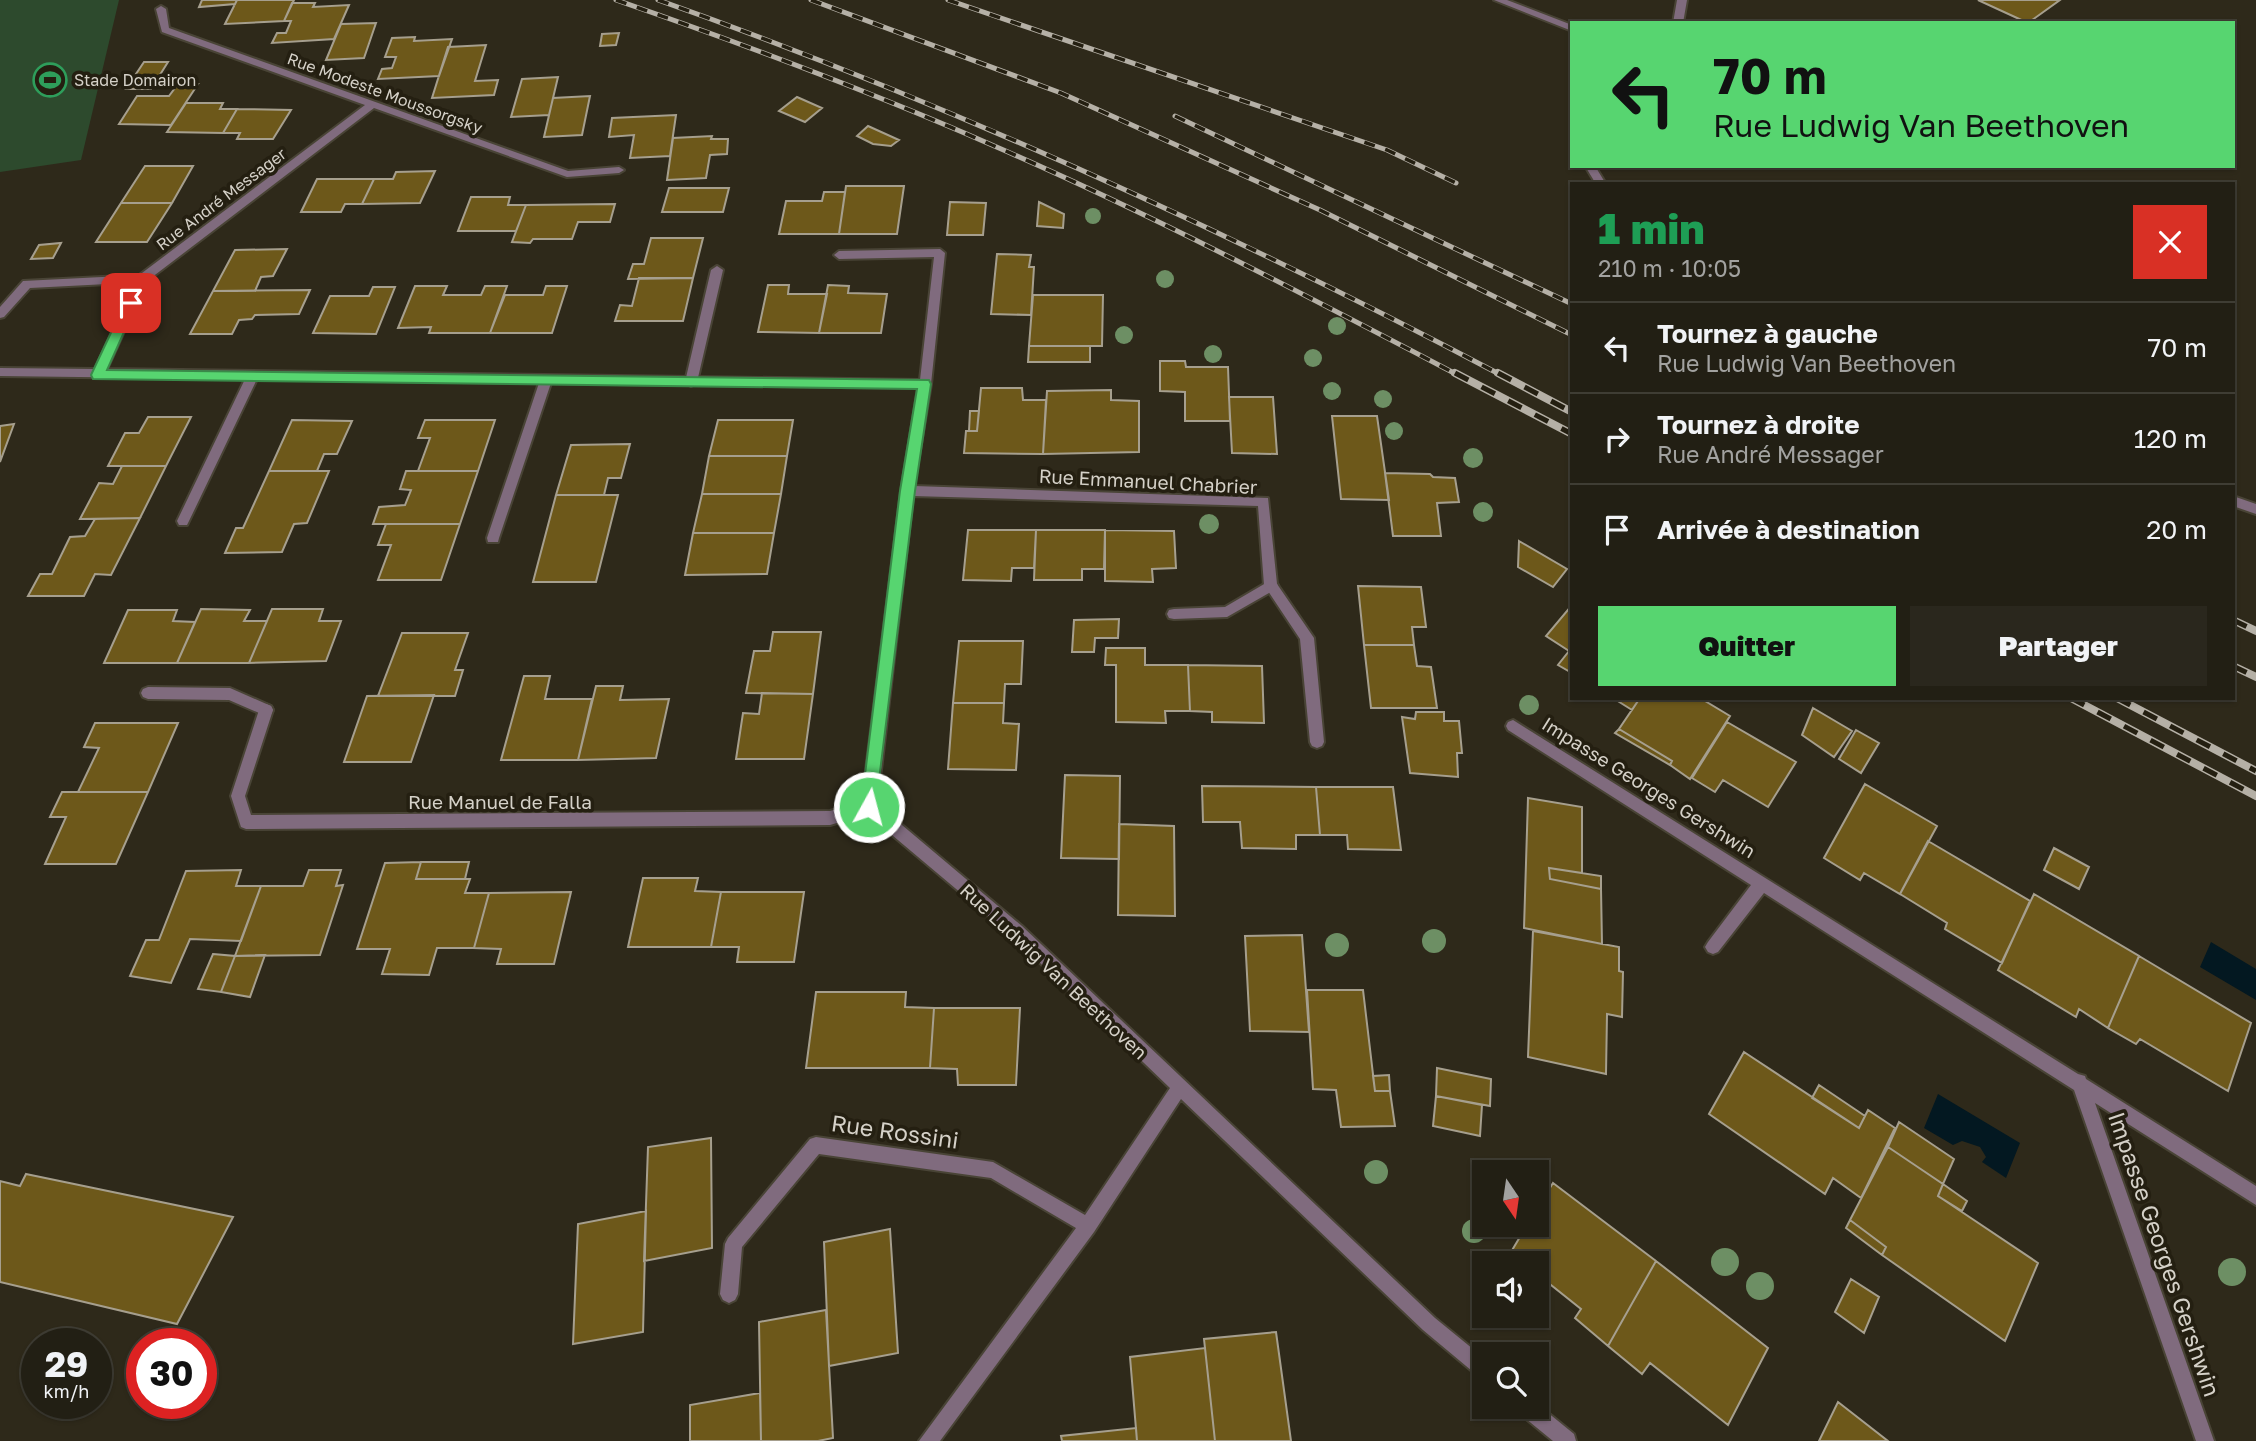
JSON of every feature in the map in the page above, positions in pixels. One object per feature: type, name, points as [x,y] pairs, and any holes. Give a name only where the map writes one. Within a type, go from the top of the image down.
[{"type":"street","points":[[1499,0],[1570,27]]},
{"type":"street","points":[[1678,21],[1682,0]]},
{"type":"street","name":"Rue Modeste Moussorgsky","points":[[160,9],[165,30],[370,106],[567,174],[619,170]]},
{"type":"street","name":"Rue André Messager","points":[[98,375],[142,279],[370,106]]},
{"type":"street","points":[[839,255],[940,253],[869,807]]},
{"type":"street","points":[[691,382],[717,270]]},
{"type":"street","points":[[0,314],[27,284],[142,279]]},
{"type":"street","points":[[0,372],[925,384]]},
{"type":"street","points":[[183,521],[252,377]]},
{"type":"street","points":[[493,538],[546,380]]},
{"type":"street","name":"Rue Emmanuel Chabrier","points":[[908,491],[1264,501],[1271,585],[1307,638],[1317,742]]},
{"type":"street","points":[[2235,502],[2256,509]]},
{"type":"street","points":[[1174,614],[1227,612],[1271,585]]},
{"type":"street","name":"Rue Manuel de Falla","points":[[148,693],[230,694],[266,710],[237,796],[246,821],[830,818],[869,807]]},
{"type":"street","name":"Impasse Georges Gershwin","points":[[1513,726],[2256,1196]]},
{"type":"street","name":"Rue Ludwig Van Beethoven","points":[[869,807],[1017,931],[1429,1324],[1472,1360]]},
{"type":"street","name":"Impasse Georges Gershwin","points":[[1713,947],[1762,883]]},
{"type":"street","name":"Impasse Georges Gershwin","points":[[2078,1082],[2205,1441]]},
{"type":"street","points":[[928,1441],[1088,1226],[1179,1088]]},
{"type":"street","name":"Rue Rossini","points":[[729,1294],[734,1244],[816,1145],[993,1170],[1088,1226]]},
{"type":"street","points":[[1541,1419],[1567,1441]]},
{"type":"green space","name":"Stade Domairon","points":[[0,0],[119,0],[81,160],[0,172]]},
{"type":"water","points":[[2211,942],[2256,969],[2256,1000],[2200,967]]},
{"type":"water","points":[[1938,1094],[2020,1143],[2006,1178],[1982,1162],[1986,1157],[1980,1147],[1962,1141],[1953,1145],[1924,1128]]},
{"type":"building","points":[[202,0],[237,0],[235,4],[199,7]]},
{"type":"building","points":[[237,0],[294,0],[284,21],[225,24]]},
{"type":"building","points":[[1978,0],[2060,0],[2031,21],[2024,21]]},
{"type":"building","points":[[292,3],[315,3],[313,7],[349,5],[334,39],[272,43],[277,33],[286,33],[291,21],[284,21]]},
{"type":"building","points":[[376,23],[364,58],[326,60],[341,24]]},
{"type":"building","points":[[619,33],[616,45],[600,46],[602,34]]},
{"type":"building","points":[[415,37],[414,41],[452,39],[439,76],[378,79],[382,69],[392,68],[396,57],[385,57],[392,38]]},
{"type":"building","points":[[486,45],[475,81],[498,80],[494,95],[432,98],[448,47]]},
{"type":"building","points":[[144,62],[168,62],[151,89],[126,89]]},
{"type":"building","points":[[558,77],[549,115],[511,117],[522,79]]},
{"type":"building","points":[[178,84],[198,84],[171,125],[119,124],[137,96],[169,96]]},
{"type":"building","points":[[590,96],[582,135],[544,137],[553,98]]},
{"type":"building","points":[[797,97],[822,108],[805,122],[779,111]]},
{"type":"building","points":[[186,103],[223,103],[220,109],[237,109],[223,133],[167,132]]},
{"type":"building","points":[[237,109],[291,110],[273,139],[237,139],[240,133],[223,133]]},
{"type":"building","points":[[676,115],[670,156],[630,158],[634,135],[609,137],[612,118]]},
{"type":"building","points":[[868,126],[899,140],[891,146],[873,144],[857,136]]},
{"type":"building","points":[[712,136],[711,139],[728,139],[727,154],[710,155],[706,178],[667,180],[673,138]]},
{"type":"building","points":[[145,166],[193,166],[172,203],[121,203]]},
{"type":"building","points":[[435,171],[420,203],[362,204],[374,179],[393,179],[396,172]]},
{"type":"building","points":[[317,179],[374,179],[362,204],[345,204],[341,212],[301,212]]},
{"type":"building","points":[[846,186],[904,186],[897,234],[839,234]]},
{"type":"building","points":[[669,188],[729,188],[723,212],[662,212]]},
{"type":"building","points":[[824,192],[845,192],[839,234],[779,234],[786,201],[822,201]]},
{"type":"building","points":[[471,197],[510,197],[508,205],[526,205],[516,231],[458,231]]},
{"type":"building","points":[[950,202],[986,203],[983,235],[947,235]]},
{"type":"building","points":[[1039,202],[1064,214],[1063,228],[1037,226]]},
{"type":"building","points":[[121,203],[172,203],[147,242],[96,242]]},
{"type":"building","points":[[615,204],[610,222],[578,222],[572,239],[512,242],[526,205]]},
{"type":"building","points":[[651,238],[703,238],[693,278],[628,279],[633,264],[644,264]]},
{"type":"building","points":[[61,243],[53,258],[31,259],[39,245]]},
{"type":"building","points":[[287,249],[273,276],[261,277],[255,291],[213,291],[235,250]]},
{"type":"building","points":[[997,254],[1031,255],[1029,267],[1034,267],[1031,315],[991,314]]},
{"type":"building","points":[[639,278],[693,278],[683,321],[615,321],[620,305],[632,306]]},
{"type":"building","points":[[768,285],[789,285],[788,294],[827,294],[819,333],[758,332]]},
{"type":"building","points":[[828,285],[849,286],[848,293],[887,294],[881,333],[819,333]]},
{"type":"building","points":[[415,286],[447,286],[443,295],[481,295],[485,286],[507,286],[490,333],[429,333],[431,327],[398,328]]},
{"type":"building","points":[[546,286],[567,286],[552,333],[490,333],[505,295],[543,295]]},
{"type":"building","points":[[373,287],[395,287],[376,334],[313,333],[330,296],[369,296]]},
{"type":"building","points":[[310,290],[299,314],[255,315],[252,319],[239,320],[232,334],[190,334],[213,291]]},
{"type":"building","points":[[1033,295],[1103,295],[1102,346],[1029,346]]},
{"type":"building","points":[[1029,346],[1090,346],[1090,362],[1028,362]]},
{"type":"building","points":[[1160,361],[1185,361],[1186,367],[1228,367],[1230,421],[1185,421],[1185,392],[1160,391]]},
{"type":"building","points":[[981,388],[1022,388],[1023,400],[1046,400],[1043,454],[964,453],[966,431],[977,431]]},
{"type":"building","points":[[1111,390],[1111,400],[1139,401],[1139,452],[1043,454],[1047,391]]},
{"type":"building","points":[[1229,397],[1273,397],[1277,454],[1232,453]]},
{"type":"building","points":[[970,411],[979,411],[977,431],[969,431]]},
{"type":"building","points":[[1332,416],[1377,416],[1389,500],[1341,499]]},
{"type":"building","points":[[148,417],[191,417],[166,466],[108,466],[125,433],[139,433]]},
{"type":"building","points":[[292,420],[352,421],[337,454],[324,454],[317,471],[269,471]]},
{"type":"building","points":[[425,420],[495,420],[478,471],[418,471],[430,438],[418,438]]},
{"type":"building","points":[[718,420],[793,420],[787,456],[709,456]]},
{"type":"building","points":[[14,424],[0,462],[0,426]]},
{"type":"building","points":[[630,444],[621,478],[608,478],[604,495],[556,495],[571,445]]},
{"type":"building","points":[[709,456],[787,456],[781,494],[702,494]]},
{"type":"building","points":[[122,466],[166,466],[140,518],[80,519],[99,483],[113,484]]},
{"type":"building","points":[[269,471],[329,471],[307,523],[294,524],[282,552],[225,553],[236,528],[243,528]]},
{"type":"building","points":[[406,471],[478,471],[460,524],[373,524],[379,507],[405,505],[411,490],[400,489]]},
{"type":"building","points":[[1385,473],[1430,474],[1433,477],[1455,478],[1459,502],[1437,503],[1441,536],[1393,536]]},
{"type":"building","points":[[702,494],[781,494],[774,533],[693,533]]},
{"type":"building","points":[[556,495],[618,495],[596,582],[533,582]]},
{"type":"building","points":[[140,518],[111,575],[95,574],[84,596],[28,596],[40,574],[52,574],[70,537],[85,536],[95,519]]},
{"type":"building","points":[[386,524],[460,524],[441,580],[378,580],[391,545],[378,545]]},
{"type":"building","points":[[968,530],[1036,530],[1034,568],[1012,568],[1011,581],[963,580]]},
{"type":"building","points":[[1036,530],[1105,530],[1104,569],[1082,569],[1082,580],[1034,580]]},
{"type":"building","points":[[1105,530],[1174,531],[1176,568],[1152,569],[1153,582],[1105,581]]},
{"type":"building","points":[[693,533],[774,533],[767,574],[685,575]]},
{"type":"building","points":[[1519,541],[1567,569],[1553,587],[1518,567]]},
{"type":"building","points":[[1358,586],[1421,587],[1426,627],[1412,627],[1414,645],[1364,645]]},
{"type":"building","points":[[1570,607],[1570,672],[1558,665],[1569,651],[1546,636]]},
{"type":"building","points":[[201,609],[250,610],[244,621],[267,621],[249,663],[177,663]]},
{"type":"building","points":[[272,609],[323,609],[319,621],[341,621],[326,661],[249,663]]},
{"type":"building","points":[[128,610],[177,610],[173,621],[195,622],[177,663],[104,663]]},
{"type":"building","points":[[1119,619],[1118,638],[1095,638],[1094,652],[1072,652],[1074,620]]},
{"type":"building","points":[[773,632],[821,632],[813,694],[746,693],[754,651],[770,651]]},
{"type":"building","points":[[402,633],[468,633],[455,670],[463,670],[455,696],[378,696]]},
{"type":"building","points":[[959,641],[1023,641],[1021,684],[1005,684],[1004,703],[953,703]]},
{"type":"building","points":[[1364,645],[1414,645],[1417,666],[1431,667],[1437,708],[1371,708]]},
{"type":"building","points":[[1106,648],[1145,648],[1145,665],[1188,665],[1190,711],[1165,711],[1166,723],[1116,722],[1116,665],[1105,665]]},
{"type":"building","points":[[1188,665],[1262,666],[1264,723],[1212,722],[1212,712],[1190,711]]},
{"type":"building","points":[[524,676],[550,676],[545,699],[592,699],[578,760],[501,760]]},
{"type":"building","points":[[596,686],[623,686],[620,700],[669,699],[656,758],[578,760]]},
{"type":"building","points":[[762,693],[813,694],[804,759],[736,759],[743,713],[759,714]]},
{"type":"building","points":[[434,695],[411,762],[344,762],[367,696]]},
{"type":"building","points":[[1616,700],[1639,700],[1632,710]]},
{"type":"building","points":[[1639,700],[1703,700],[1730,716],[1690,779],[1670,765],[1672,761],[1619,729]]},
{"type":"building","points":[[953,703],[1004,703],[1003,723],[1019,724],[1016,770],[948,769]]},
{"type":"building","points":[[1813,708],[1852,731],[1834,757],[1802,735]]},
{"type":"building","points":[[1416,712],[1444,712],[1444,721],[1459,721],[1462,753],[1457,753],[1458,777],[1410,773],[1402,717],[1415,719]]},
{"type":"building","points":[[1727,722],[1796,762],[1768,807],[1723,780],[1715,792],[1692,778]]},
{"type":"building","points":[[95,723],[178,723],[148,792],[78,792],[99,748],[84,747]]},
{"type":"building","points":[[1619,729],[1672,761],[1670,765],[1615,733]]},
{"type":"building","points":[[1856,730],[1879,743],[1861,773],[1839,759]]},
{"type":"building","points":[[1065,775],[1120,776],[1119,859],[1061,858]]},
{"type":"building","points":[[1865,784],[1937,826],[1900,894],[1864,873],[1860,880],[1824,858]]},
{"type":"building","points":[[1202,786],[1316,787],[1320,835],[1296,835],[1296,849],[1242,848],[1240,822],[1203,822]]},
{"type":"building","points":[[1316,787],[1393,787],[1401,850],[1348,849],[1347,835],[1320,835]]},
{"type":"building","points":[[62,792],[148,792],[116,864],[45,864],[66,817],[50,817]]},
{"type":"building","points":[[1528,798],[1582,807],[1582,873],[1549,868],[1550,879],[1601,889],[1602,944],[1524,928]]},
{"type":"building","points":[[1119,824],[1174,826],[1175,916],[1118,915]]},
{"type":"building","points":[[1928,841],[2030,901],[2002,963],[1945,929],[1947,923],[1900,894]]},
{"type":"building","points":[[2054,848],[2089,867],[2079,889],[2044,870]]},
{"type":"building","points":[[421,862],[416,879],[470,879],[465,893],[489,893],[474,948],[437,948],[429,975],[382,974],[390,949],[357,949],[385,863]]},
{"type":"building","points":[[421,862],[469,862],[465,879],[416,879]]},
{"type":"building","points":[[1549,868],[1601,876],[1601,889],[1550,879]]},
{"type":"building","points":[[241,870],[236,886],[261,886],[241,941],[190,939],[171,983],[130,976],[146,940],[159,940],[186,871]]},
{"type":"building","points":[[309,870],[341,870],[336,886],[343,885],[320,955],[235,956],[261,886],[303,886]]},
{"type":"building","points":[[643,878],[698,878],[695,891],[721,892],[711,947],[628,947]]},
{"type":"building","points":[[571,892],[554,964],[497,964],[501,949],[474,948],[489,893]]},
{"type":"building","points":[[721,892],[804,892],[794,962],[737,962],[739,947],[711,947]]},
{"type":"building","points":[[2034,894],[2139,956],[2108,1028],[2079,1009],[2076,1017],[1998,970]]},
{"type":"building","points":[[1533,931],[1619,947],[1619,971],[1623,972],[1622,1017],[1607,1014],[1606,1074],[1528,1057]]},
{"type":"building","points":[[1302,935],[1309,1032],[1250,1031],[1245,936]]},
{"type":"building","points":[[213,954],[235,956],[221,992],[198,989]]},
{"type":"building","points":[[265,955],[250,997],[221,992],[235,956]]},
{"type":"building","points":[[2139,956],[2251,1023],[2228,1091],[2140,1039],[2136,1044],[2108,1028]]},
{"type":"building","points":[[1307,990],[1363,990],[1375,1091],[1390,1091],[1395,1126],[1341,1127],[1336,1090],[1313,1089]]},
{"type":"building","points":[[816,992],[906,992],[905,1007],[934,1008],[930,1068],[806,1068]]},
{"type":"building","points":[[934,1008],[1020,1008],[1016,1085],[958,1085],[957,1069],[930,1068]]},
{"type":"building","points":[[1744,1052],[1859,1128],[1868,1110],[1895,1128],[1861,1198],[1833,1178],[1825,1194],[1709,1114]]},
{"type":"building","points":[[1437,1068],[1491,1079],[1490,1106],[1436,1096]]},
{"type":"building","points":[[1389,1075],[1390,1091],[1375,1091],[1373,1076]]},
{"type":"building","points":[[1819,1085],[1865,1116],[1859,1128],[1812,1098]]},
{"type":"building","points":[[1436,1096],[1482,1105],[1480,1136],[1433,1126]]},
{"type":"building","points":[[1899,1122],[1954,1159],[1943,1184],[1888,1147]]},
{"type":"building","points":[[711,1138],[712,1248],[644,1261],[648,1147]]},
{"type":"building","points":[[1888,1147],[1943,1184],[1938,1196],[2038,1263],[2005,1341],[1882,1255],[1886,1247],[1850,1220]]},
{"type":"building","points":[[26,1174],[233,1217],[177,1324],[0,1282],[0,1181],[20,1186]]},
{"type":"building","points":[[1553,1183],[1656,1261],[1608,1346],[1575,1318],[1581,1309],[1549,1283],[1549,1251],[1512,1251],[1520,1237],[1549,1237],[1549,1189]]},
{"type":"building","points":[[1943,1184],[1967,1201],[1962,1211],[1938,1196]]},
{"type":"building","points":[[646,1211],[643,1332],[573,1344],[578,1224]]},
{"type":"building","points":[[1850,1220],[1886,1247],[1882,1255],[1846,1228]]},
{"type":"building","points":[[890,1229],[898,1353],[829,1366],[824,1242]]},
{"type":"building","points":[[1656,1261],[1768,1348],[1728,1425],[1650,1363],[1642,1374],[1608,1346]]},
{"type":"building","points":[[1851,1279],[1879,1297],[1864,1333],[1835,1312]]},
{"type":"building","points":[[826,1310],[833,1438],[818,1441],[761,1441],[759,1322]]},
{"type":"building","points":[[1276,1332],[1291,1441],[1215,1441],[1204,1339]]},
{"type":"building","points":[[1205,1348],[1215,1441],[1137,1441],[1130,1357]]},
{"type":"building","points":[[760,1393],[761,1441],[690,1441],[690,1405]]},
{"type":"building","points":[[1838,1402],[1888,1441],[1819,1441]]},
{"type":"building","points":[[1136,1428],[1137,1441],[1062,1441],[1061,1436]]},
{"type":"railway","points":[[616,0],[852,87],[1051,171],[1227,256],[1458,375]]},
{"type":"railway","points":[[658,0],[874,82],[1086,172],[1295,270],[1501,375]]},
{"type":"railway","points":[[811,0],[1061,93],[1320,210],[1570,334]]},
{"type":"railway","points":[[948,0],[1387,150],[1456,183]]},
{"type":"railway","points":[[1175,116],[1570,303]]},
{"type":"railway","points":[[1455,373],[1570,433]]},
{"type":"railway","points":[[1498,373],[1570,411]]},
{"type":"railway","points":[[2235,621],[2256,631]]},
{"type":"railway","points":[[2235,667],[2256,677]]},
{"type":"railway","points":[[2075,700],[2256,796]]},
{"type":"railway","points":[[2121,700],[2256,771]]},
{"type":"place","name":"Stade Domairon","points":[[50,80]]},
{"type":"route","points":[[131,303],[98,375],[925,384],[908,491],[869,807]]}]
